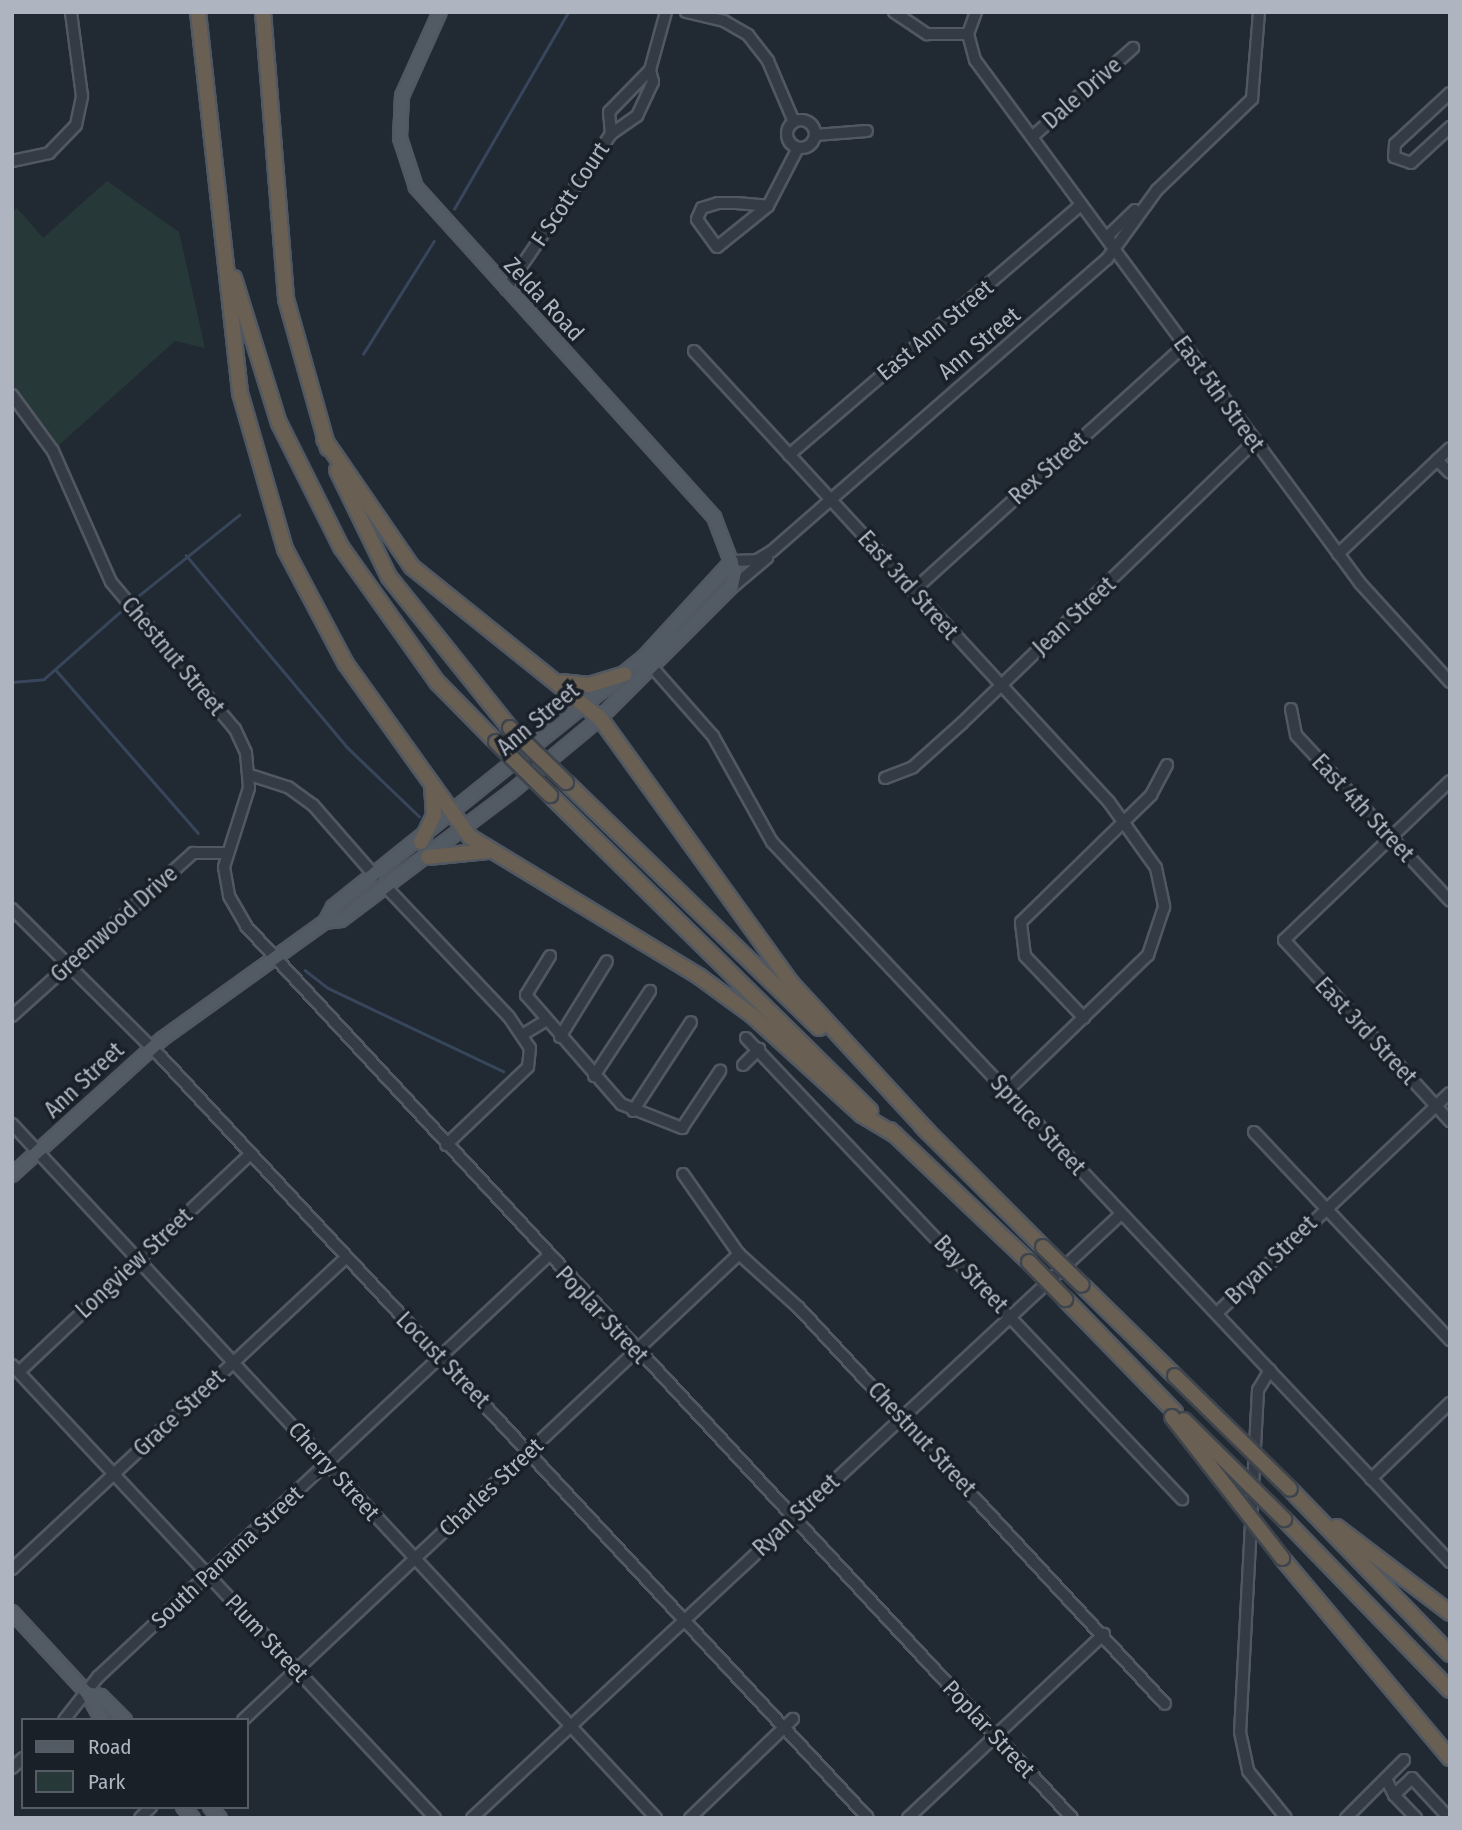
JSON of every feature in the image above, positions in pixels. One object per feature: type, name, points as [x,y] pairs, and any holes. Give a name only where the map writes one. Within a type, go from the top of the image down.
[{"type":"highway","points":[[198,12],[215,198],[240,393],[285,549],[346,664],[464,830],[495,853],[699,977],[752,1015],[862,1115],[895,1135]]},
{"type":"highway","points":[[263,12],[286,299],[324,439],[389,577],[510,728],[928,1132],[1290,1489],[1450,1654]]},
{"type":"highway","points":[[215,198],[262,377],[317,503],[384,615],[496,742],[1127,1362],[1174,1415],[1282,1558],[1450,1758]]},
{"type":"highway","points":[[324,439],[412,567],[588,705],[600,718],[791,983],[928,1132]]},
{"type":"highway","points":[[556,680],[580,686],[624,674]]},
{"type":"highway","points":[[421,842],[434,815],[430,781]]},
{"type":"highway","points":[[428,857],[477,848],[495,853]]},
{"type":"highway","points":[[1174,1415],[1284,1519],[1450,1690]]},
{"type":"highway","points":[[1290,1489],[1450,1613]]},
{"type":"main road","name":"Zelda Road","points":[[440,12],[402,96],[403,151],[422,198],[714,516],[735,572],[728,590]]},
{"type":"main road","name":"Ann Street","points":[[12,1175],[152,1047],[325,922],[333,907],[421,842],[588,705],[714,587],[732,561]]},
{"type":"main road","name":"Ann Street","points":[[325,922],[341,920],[428,857],[600,718],[653,668],[728,590]]},
{"type":"main road","points":[[12,1612],[87,1693],[101,1718]]},
{"type":"main road","points":[[87,1693],[101,1696],[123,1718]]},
{"type":"street","points":[[12,162],[49,152],[76,125],[82,96],[71,12]]},
{"type":"street","name":"F Scott Court","points":[[506,289],[611,134],[609,112],[649,70],[666,12]]},
{"type":"street","points":[[686,12],[724,21],[748,35],[768,61],[794,122]]},
{"type":"street","points":[[894,12],[926,34],[968,34],[976,12]]},
{"type":"street","name":"Ann Street","points":[[728,590],[743,583],[773,550],[829,499],[1107,259],[1111,247],[1149,200],[1252,99],[1259,12]]},
{"type":"street","name":"East 5th Street","points":[[968,34],[975,60],[1254,442],[1338,554],[1450,682]]},
{"type":"street","name":"Dale Drive","points":[[1032,137],[1133,48]]},
{"type":"street","name":"F Scott Court","points":[[611,134],[625,130],[643,107],[653,82],[649,70]]},
{"type":"street","points":[[1450,93],[1395,144],[1394,158],[1411,163],[1450,127]]},
{"type":"street","points":[[794,122],[806,121],[815,135]]},
{"type":"street","points":[[794,122],[786,135],[798,148]]},
{"type":"street","points":[[815,135],[867,131]]},
{"type":"street","points":[[768,206],[719,202],[702,208],[697,219],[720,247],[768,206],[798,148],[811,145],[815,135]]},
{"type":"street","name":"East Ann Street","points":[[789,455],[1081,205]]},
{"type":"street","name":"Rex Street","points":[[913,591],[1184,346]]},
{"type":"street","name":"East 3rd Street","points":[[694,351],[1123,820],[1157,868],[1162,919],[1144,960],[1006,1091]]},
{"type":"street","name":"Chestnut Street","points":[[12,395],[53,451],[105,572],[235,729],[250,775]]},
{"type":"street","name":"Jean Street","points":[[885,778],[913,767],[1254,442]]},
{"type":"street","points":[[1338,554],[1450,447]]},
{"type":"street","points":[[1437,460],[1450,473]]},
{"type":"street","name":"Ann Street","points":[[732,561],[757,560],[773,550]]},
{"type":"street","name":"Spruce Street","points":[[653,668],[713,736],[772,842],[1450,1562]]},
{"type":"street","name":"East 4th Street","points":[[1291,709],[1296,735],[1450,901]]},
{"type":"street","points":[[1084,1018],[1025,956],[1021,922],[1156,789],[1167,765]]},
{"type":"street","points":[[250,775],[306,800],[375,876]]},
{"type":"street","name":"Poplar Street","points":[[250,775],[225,853],[225,883],[236,910],[272,960],[1072,1818]]},
{"type":"street","points":[[1390,837],[1450,781]]},
{"type":"street","name":"East 3rd Street","points":[[1390,837],[1284,940],[1450,1121]]},
{"type":"street","name":"Greenwood Drive","points":[[12,1017],[193,853],[225,853]]},
{"type":"street","points":[[386,887],[515,1024],[530,1048],[528,1067],[446,1145]]},
{"type":"street","name":"Locust Street","points":[[12,909],[65,967],[152,1047],[868,1818]]},
{"type":"street","points":[[550,956],[526,995],[594,1076],[633,1111],[682,1128],[720,1071]]},
{"type":"street","points":[[560,1037],[607,961]]},
{"type":"street","points":[[594,1076],[650,991]]},
{"type":"street","points":[[522,1035],[547,1020]]},
{"type":"street","points":[[633,1111],[691,1022]]},
{"type":"street","name":"Bay Street","points":[[746,1038],[1182,1499]]},
{"type":"street","points":[[743,1065],[759,1049]]},
{"type":"street","name":"Bryan Street","points":[[1217,1313],[1450,1093]]},
{"type":"street","name":"Cherry Street","points":[[12,1124],[656,1818]]},
{"type":"street","name":"Bryan Street","points":[[1254,1132],[1326,1208]]},
{"type":"street","name":"Longview Street","points":[[15,1369],[250,1154]]},
{"type":"street","name":"Chestnut Street","points":[[683,1174],[739,1254],[902,1417],[1104,1634],[1165,1704]]},
{"type":"street","points":[[1326,1208],[1450,1340]]},
{"type":"street","name":"Ryan Street","points":[[472,1818],[1121,1214]]},
{"type":"street","name":"Charles Street","points":[[245,1718],[739,1254]]},
{"type":"street","name":"South Panama Street","points":[[66,1718],[87,1693],[208,1574],[548,1256]]},
{"type":"street","name":"Grace Street","points":[[12,1569],[346,1258]]},
{"type":"street","name":"Plum Street","points":[[15,1369],[435,1818]]},
{"type":"street","points":[[1270,1370],[1258,1390],[1240,1732],[1253,1780],[1286,1818]]},
{"type":"street","points":[[1371,1479],[1450,1404]]},
{"type":"street","points":[[908,1818],[1104,1634]]},
{"type":"street","points":[[690,1818],[793,1719]]},
{"type":"street","points":[[1346,1818],[1404,1760]]},
{"type":"street","points":[[1394,1795],[1412,1778],[1449,1818]]},
{"type":"street","points":[[1386,1779],[1394,1795],[1416,1818]]},
{"type":"green space","points":[[107,181],[179,232],[205,348],[175,341],[58,446],[12,388],[12,212],[17,208],[43,238]]},
{"type":"waterway","points":[[454,209],[568,12]]},
{"type":"waterway","points":[[363,354],[434,241]]},
{"type":"waterway","points":[[137,597],[239,515]]},
{"type":"waterway","points":[[186,555],[347,747],[419,816]]},
{"type":"waterway","points":[[12,682],[44,679],[121,611]]},
{"type":"waterway","points":[[56,670],[198,833]]},
{"type":"waterway","points":[[305,970],[328,988],[503,1071]]}]
